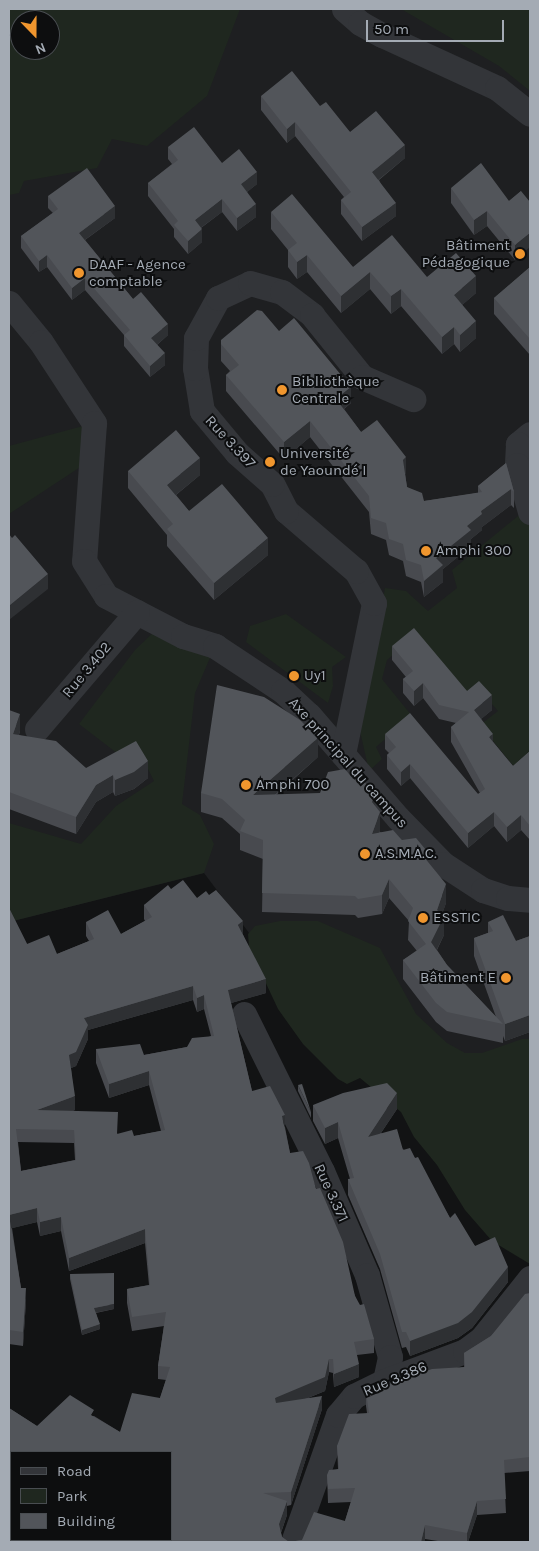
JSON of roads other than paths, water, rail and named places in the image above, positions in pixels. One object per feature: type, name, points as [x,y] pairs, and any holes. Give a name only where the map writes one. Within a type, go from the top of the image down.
[{"type":"street","points":[[344,9],[360,23],[382,35],[497,88],[530,114]]},
{"type":"street","name":"Rue 3.397","points":[[343,754],[374,603],[356,570],[286,511],[272,484],[237,453],[202,411],[195,368],[196,338],[218,298],[250,283],[258,285],[282,292],[312,315],[362,377],[412,399]]},
{"type":"street","name":"Axe principal du campus","points":[[9,303],[41,342],[94,423],[84,561],[106,596],[183,636],[215,646],[283,691],[343,754],[398,818],[443,864],[483,890],[508,898],[530,900]]},
{"type":"street","points":[[530,434],[518,444],[517,465],[530,512]]},
{"type":"street","name":"Rue 3.402","points":[[37,729],[136,612]]},
{"type":"street","name":"Rue 3.371","points":[[244,1014],[322,1171],[367,1275],[390,1357],[385,1381]]},
{"type":"street","name":"Rue 3.386","points":[[293,1542],[338,1415],[354,1396],[385,1381],[465,1351],[482,1338],[530,1278]]},
{"type":"place","name":"Bâtiment Pédagogique","points":[[520,254]]},
{"type":"place","name":"DAAF - Agence comptable","points":[[79,273]]},
{"type":"place","name":"Bibliothèque Centrale","points":[[282,390]]},
{"type":"place","name":"Université de Yaoundé I","points":[[270,462]]},
{"type":"place","name":"Amphi 300","points":[[426,551]]},
{"type":"place","name":"Uy1","points":[[294,676]]},
{"type":"place","name":"Amphi 700","points":[[246,785]]},
{"type":"place","name":"A.S.M.A.C.","points":[[365,854]]},
{"type":"place","name":"ESSTIC","points":[[423,918]]},
{"type":"place","name":"Bâtiment E","points":[[506,978]]}]
